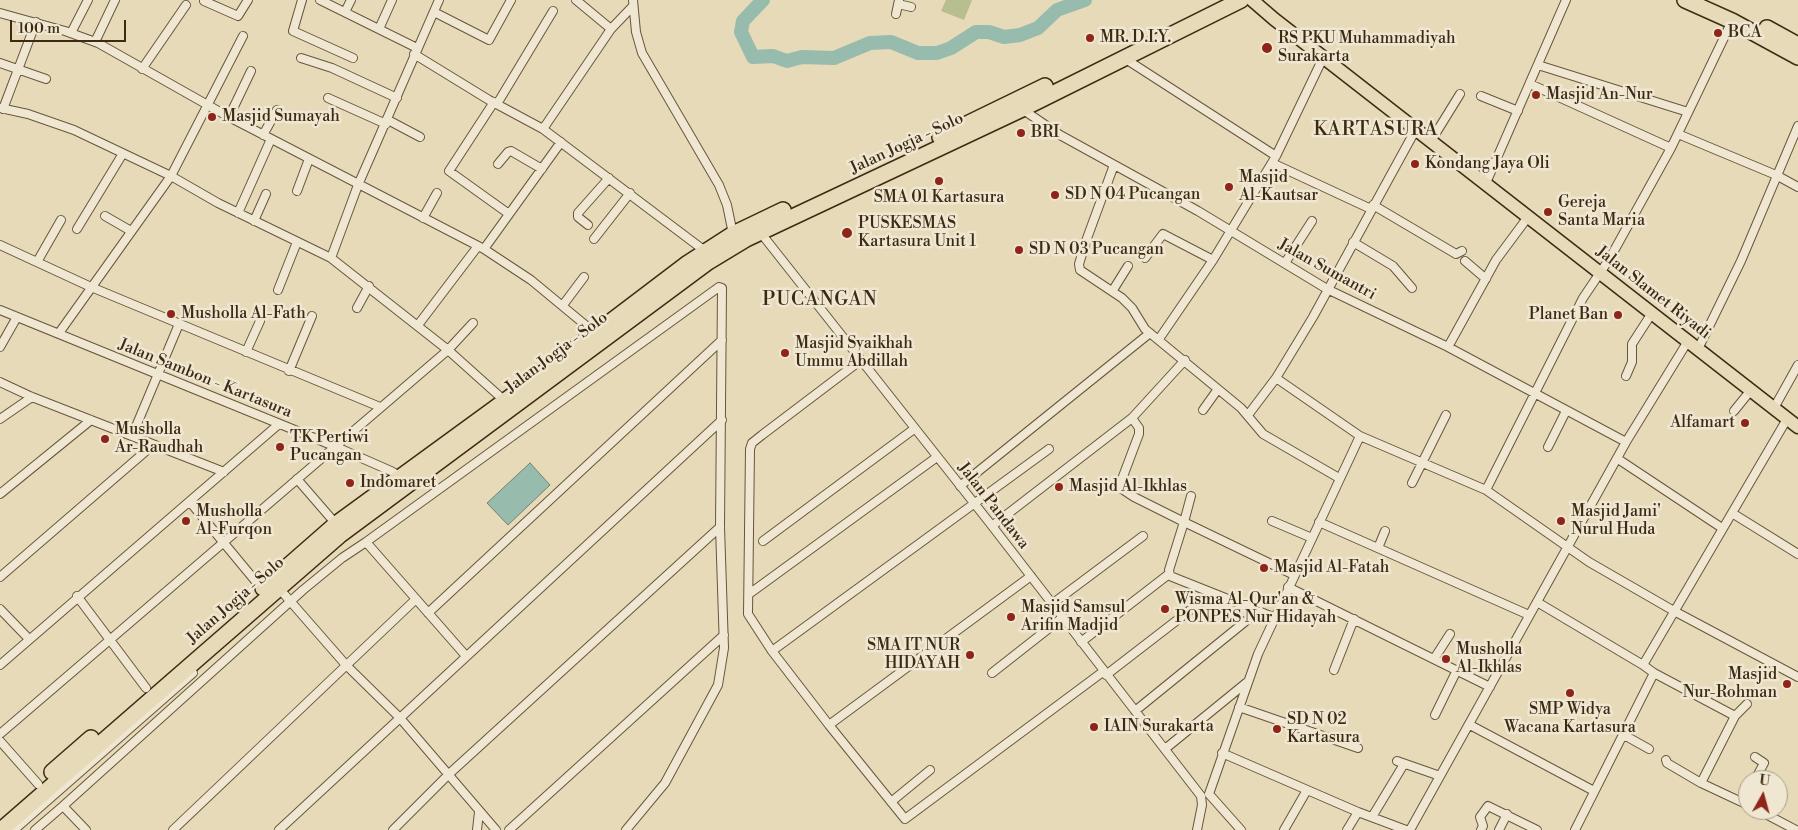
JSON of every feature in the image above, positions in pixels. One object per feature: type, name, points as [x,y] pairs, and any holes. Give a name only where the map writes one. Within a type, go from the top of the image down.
[{"type":"highway","points":[[1201,14],[1219,0]]},
{"type":"highway","points":[[1201,14],[1242,0]]},
{"type":"highway","points":[[1685,0],[1732,22],[1798,57]]},
{"type":"highway","points":[[1710,0],[1798,45]]},
{"type":"highway","name":"Jalan Jogja - Solo","points":[[1,830],[258,609],[273,587],[336,524],[403,480],[509,404],[707,257],[733,234],[1022,109],[1124,58],[1201,14]]},
{"type":"highway","name":"Jalan Jogja - Solo","points":[[509,404],[596,332],[707,257],[1201,14]]},
{"type":"highway","name":"Jalan Jogja - Solo","points":[[0,817],[146,688],[340,535],[403,480]]},
{"type":"main road","name":"Jalan Slamet Riyadi","points":[[1242,0],[1323,58],[1431,140],[1798,427]]},
{"type":"street","points":[[71,33],[88,0]]},
{"type":"street","points":[[99,44],[115,0]]},
{"type":"street","points":[[204,1],[220,4],[238,16],[248,0]]},
{"type":"street","points":[[302,0],[293,30],[353,58]]},
{"type":"street","points":[[273,587],[517,412],[696,278],[707,257],[630,194],[543,129],[495,103],[379,29],[320,0]]},
{"type":"street","points":[[345,12],[351,0]]},
{"type":"street","points":[[379,29],[392,0]]},
{"type":"street","points":[[331,258],[358,185],[439,0]]},
{"type":"street","points":[[434,12],[488,40],[512,0]]},
{"type":"street","points":[[576,0],[611,29]]},
{"type":"street","points":[[1486,183],[1566,0]]},
{"type":"street","points":[[896,14],[899,2],[911,7]]},
{"type":"street","points":[[543,129],[611,29],[633,3]]},
{"type":"street","points":[[633,3],[636,32],[642,53],[719,185],[727,205],[733,234]]},
{"type":"street","points":[[142,68],[186,5]]},
{"type":"street","points":[[509,214],[449,172],[553,11]]},
{"type":"street","points":[[0,13],[36,22],[99,44],[208,106],[512,266],[596,332]]},
{"type":"street","points":[[36,22],[2,108],[69,128],[122,155],[171,176],[238,213],[331,258],[418,325],[509,404]]},
{"type":"street","points":[[1486,490],[1584,298],[1610,258],[1671,148],[1732,22]]},
{"type":"street","points":[[59,333],[171,176],[243,36]]},
{"type":"street","points":[[301,58],[332,68],[397,98]]},
{"type":"street","points":[[1124,58],[1274,159],[1372,207],[1456,254],[1462,251]]},
{"type":"street","points":[[1159,339],[1232,232],[1274,159],[1323,58]]},
{"type":"street","points":[[0,63],[46,80]]},
{"type":"street","points":[[1538,65],[1688,112]]},
{"type":"street","points":[[229,117],[251,71]]},
{"type":"street","points":[[1530,84],[1671,148]]},
{"type":"street","points":[[1431,140],[1460,94]]},
{"type":"street","points":[[1481,96],[1518,110]]},
{"type":"street","points":[[328,98],[420,137]]},
{"type":"street","name":"Jalan Sumantri","points":[[1022,109],[1035,120],[1328,289],[1448,347],[1626,442]]},
{"type":"street","points":[[238,213],[277,110]]},
{"type":"street","points":[[1222,754],[1358,812],[1408,830],[1470,725],[1529,615],[1569,549],[1626,442],[1693,345],[1740,261],[1798,126]]},
{"type":"street","points":[[1248,415],[1276,378],[1328,289],[1416,129]]},
{"type":"street","points":[[1678,134],[1776,175],[1798,187]]},
{"type":"street","points":[[418,325],[509,214],[561,142]]},
{"type":"street","points":[[498,164],[510,150],[542,169]]},
{"type":"street","points":[[77,229],[122,155]]},
{"type":"street","points":[[297,191],[309,159]]},
{"type":"street","points":[[1114,165],[1078,267],[1082,272],[1113,290],[1132,308],[1150,334],[1185,360],[1248,415],[1263,434],[1339,478]]},
{"type":"street","points":[[588,225],[578,217],[578,213],[609,178]]},
{"type":"street","points":[[423,218],[437,193]]},
{"type":"street","points":[[254,221],[266,194]]},
{"type":"street","points":[[594,239],[630,194]]},
{"type":"street","points":[[105,216],[131,230]]},
{"type":"street","points":[[1448,347],[1486,279],[1528,217]]},
{"type":"street","points":[[37,262],[61,220]]},
{"type":"street","points":[[1285,263],[1312,221]]},
{"type":"street","name":"Jalan Pandawa","points":[[760,232],[1165,749],[1206,796],[1241,830]]},
{"type":"street","points":[[1145,258],[1163,234],[1213,260]]},
{"type":"street","points":[[278,290],[297,242]]},
{"type":"street","points":[[1353,242],[1393,266],[1412,288]]},
{"type":"street","points":[[0,246],[90,287],[289,371],[380,407]]},
{"type":"street","points":[[1465,261],[1486,279]]},
{"type":"street","points":[[1113,290],[1128,266]]},
{"type":"street","points":[[563,305],[584,277]]},
{"type":"street","points":[[357,308],[369,286]]},
{"type":"street","points":[[35,830],[342,558],[719,287],[722,291],[720,527],[724,648],[718,684],[665,783],[626,830]]},
{"type":"street","name":"Jalan Sambon - Kartasura","points":[[0,310],[334,446],[403,480]]},
{"type":"street","points":[[1626,376],[1631,366],[1632,344],[1652,313]]},
{"type":"street","points":[[289,371],[312,316]]},
{"type":"street","points":[[0,347],[17,317]]},
{"type":"street","points":[[246,352],[260,321]]},
{"type":"street","points":[[0,734],[448,350],[473,323]]},
{"type":"street","points":[[132,436],[179,324]]},
{"type":"street","points":[[960,486],[1150,334]]},
{"type":"street","points":[[428,613],[722,340]]},
{"type":"street","points":[[861,360],[750,446],[750,618],[772,651],[906,819],[1212,594]]},
{"type":"street","points":[[992,526],[1132,418],[1185,360]]},
{"type":"street","points":[[1774,408],[1798,365]]},
{"type":"street","points":[[1276,378],[1360,436],[1486,490],[1569,549],[1674,611],[1798,677]]},
{"type":"street","points":[[0,382],[32,397],[224,472]]},
{"type":"street","points":[[1203,410],[1218,389]]},
{"type":"street","points":[[1734,411],[1751,390]]},
{"type":"street","points":[[0,419],[32,397]]},
{"type":"street","points":[[1548,447],[1566,411]]},
{"type":"street","points":[[1412,483],[1446,414]]},
{"type":"street","points":[[1132,418],[1139,428],[1139,434],[1120,488],[1184,522],[1294,575]]},
{"type":"street","points":[[1643,665],[1787,419]]},
{"type":"street","points":[[0,494],[91,420]]},
{"type":"street","points":[[280,830],[722,420]]},
{"type":"street","points":[[0,665],[28,638],[190,502],[279,424]]},
{"type":"street","points":[[763,541],[914,429]]},
{"type":"street","points":[[1197,830],[1206,796],[1274,618],[1360,436]]},
{"type":"street","points":[[0,577],[153,445]]},
{"type":"street","points":[[772,651],[1049,449]]},
{"type":"street","points":[[749,594],[937,457]]},
{"type":"street","points":[[1618,459],[1722,528]]},
{"type":"street","points":[[297,479],[336,524]]},
{"type":"street","points":[[1081,642],[1168,574],[1192,496]]},
{"type":"street","points":[[190,502],[223,541],[290,603],[346,665],[400,718],[496,830]]},
{"type":"street","points":[[1732,513],[1798,554]]},
{"type":"street","points":[[1272,521],[1312,538]]},
{"type":"street","points":[[1319,522],[1529,615]]},
{"type":"street","points":[[393,830],[449,774],[720,527]]},
{"type":"street","points":[[1378,548],[1385,531]]},
{"type":"street","points":[[1052,604],[1143,536]]},
{"type":"street","points":[[366,542],[466,656]]},
{"type":"street","points":[[1168,574],[1173,578],[1274,618]]},
{"type":"street","points":[[829,724],[1031,576]]},
{"type":"street","points":[[1288,587],[1490,687]]},
{"type":"street","points":[[77,596],[146,688]]},
{"type":"street","points":[[173,830],[415,600]]},
{"type":"street","points":[[1537,602],[1654,673],[1735,716]]},
{"type":"street","points":[[0,609],[28,638]]},
{"type":"street","points":[[14,830],[258,609]]},
{"type":"street","points":[[1135,711],[1257,612]]},
{"type":"street","points":[[992,673],[1062,618]]},
{"type":"street","points":[[1334,670],[1354,619]]},
{"type":"street","points":[[1434,659],[1450,634]]},
{"type":"street","points":[[509,830],[724,635]]},
{"type":"street","points":[[1435,715],[1457,670]]},
{"type":"street","points":[[1575,830],[1654,673]]},
{"type":"street","points":[[1165,749],[1248,682]]},
{"type":"street","points":[[1701,783],[1735,716],[1747,704]]},
{"type":"street","points":[[1239,707],[1358,748]]},
{"type":"street","points":[[1470,725],[1594,791]]},
{"type":"street","points":[[1624,735],[1649,749]]},
{"type":"street","points":[[0,741],[38,784]]},
{"type":"street","points":[[1756,757],[1764,763],[1760,770]]},
{"type":"street","points":[[1666,760],[1667,763],[1701,783],[1738,800]]},
{"type":"street","points":[[1372,817],[1400,762],[1440,776]]},
{"type":"street","points":[[891,802],[930,770]]},
{"type":"street","points":[[1284,830],[1307,790]]},
{"type":"street","points":[[63,806],[86,830]]},
{"type":"street","points":[[1481,830],[1483,826],[1480,817],[1488,806],[1537,830]]},
{"type":"street","points":[[477,830],[479,812]]},
{"type":"street","points":[[1347,830],[1358,812]]},
{"type":"street","points":[[1500,830],[1507,814]]},
{"type":"street","points":[[1777,820],[1796,830]]},
{"type":"green space","points":[[946,0],[972,0],[964,20],[941,11]]},
{"type":"shaded area","points":[[530,463],[550,485],[508,525],[487,503]]},
{"type":"waterway","points":[[763,0],[743,21],[741,32],[753,57],[773,56],[787,61],[802,57],[834,58],[870,43],[891,42],[918,53],[937,53],[951,48],[976,32],[989,32],[1004,37],[1020,35],[1038,28],[1057,10],[1085,0]]},
{"type":"place","name":"BCA","points":[[1718,33]]},
{"type":"place","name":"MR. D.I.Y.","points":[[1090,38]]},
{"type":"place","name":"RS PKU Muhammadiyah Surakarta","points":[[1267,48]]},
{"type":"place","name":"Masjid An-Nur","points":[[1536,95]]},
{"type":"place","name":"Masjid Sumayah","points":[[212,117]]},
{"type":"place","name":"BRI","points":[[1021,133]]},
{"type":"place","name":"Kondang Jaya Oli","points":[[1415,164]]},
{"type":"place","name":"SMA 01 Kartasura","points":[[939,181]]},
{"type":"place","name":"Masjid Al-Kautsar","points":[[1229,187]]},
{"type":"place","name":"SD N 04 Pucangan","points":[[1055,195]]},
{"type":"place","name":"Gereja Santa Maria","points":[[1548,212]]},
{"type":"place","name":"PUSKESMAS Kartasura Unit 1","points":[[847,233]]},
{"type":"place","name":"SD N 03 Pucangan","points":[[1019,250]]},
{"type":"place","name":"Musholla Al-Fath","points":[[171,314]]},
{"type":"place","name":"Planet Ban","points":[[1618,315]]},
{"type":"place","name":"Masjid Syaikhah Ummu Abdillah","points":[[785,353]]},
{"type":"place","name":"Alfamart","points":[[1745,423]]},
{"type":"place","name":"Musholla Ar-Raudhah","points":[[105,439]]},
{"type":"place","name":"TK Pertiwi Pucangan","points":[[280,447]]},
{"type":"place","name":"Indomaret","points":[[350,483]]},
{"type":"place","name":"Masjid Al-Ikhlas","points":[[1059,487]]},
{"type":"place","name":"Musholla Al-Furqon","points":[[186,521]]},
{"type":"place","name":"Masjid Jami' Nurul Huda","points":[[1561,521]]},
{"type":"place","name":"Masjid Al-Fatah","points":[[1264,568]]},
{"type":"place","name":"Wisma Al-Qur'an & PONPES Nur Hidayah","points":[[1165,609]]},
{"type":"place","name":"Masjid Samsul Arifin Madjid","points":[[1011,617]]},
{"type":"place","name":"SMA IT NUR HIDAYAH","points":[[970,655]]},
{"type":"place","name":"Musholla Al-Ikhlas","points":[[1446,659]]},
{"type":"place","name":"Masjid Nur-Rohman","points":[[1787,684]]},
{"type":"place","name":"SMP Widya Wacana Kartasura","points":[[1570,693]]},
{"type":"place","name":"IAIN Surakarta","points":[[1094,727]]},
{"type":"place","name":"SD N 02 Kartasura","points":[[1277,729]]},
{"type":"district","name":"KARTASURA","points":[[1376,130]]},
{"type":"district","name":"PUCANGAN","points":[[820,300]]}]
